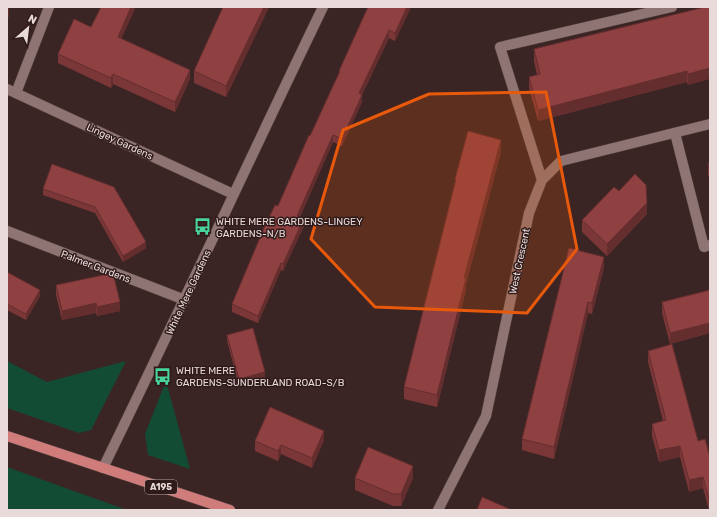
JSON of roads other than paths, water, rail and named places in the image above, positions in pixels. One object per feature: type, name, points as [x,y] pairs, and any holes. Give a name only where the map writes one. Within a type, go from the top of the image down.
[{"type":"main road","name":"A195","points":[[7,436],[230,510]]},
{"type":"street","points":[[11,91],[49,7]]},
{"type":"street","name":"White Mere Gardens","points":[[103,468],[185,300],[233,194],[324,7]]},
{"type":"street","points":[[542,180],[500,47],[672,7]]},
{"type":"street","name":"Lingey Gardens","points":[[11,91],[233,194]]},
{"type":"street","name":"West Crescent","points":[[438,510],[486,416],[529,213],[542,180],[561,161],[710,124]]},
{"type":"street","points":[[675,133],[704,247],[710,245]]},
{"type":"street","name":"Palmer Gardens","points":[[7,231],[185,300]]},
{"type":"place","name":"WHITE MERE GARDENS-LINGEY GARDENS-N/B","points":[[203,227]]},
{"type":"place","name":"WHITE MERE GARDENS-SUNDERLAND ROAD-S/B","points":[[163,376]]}]
